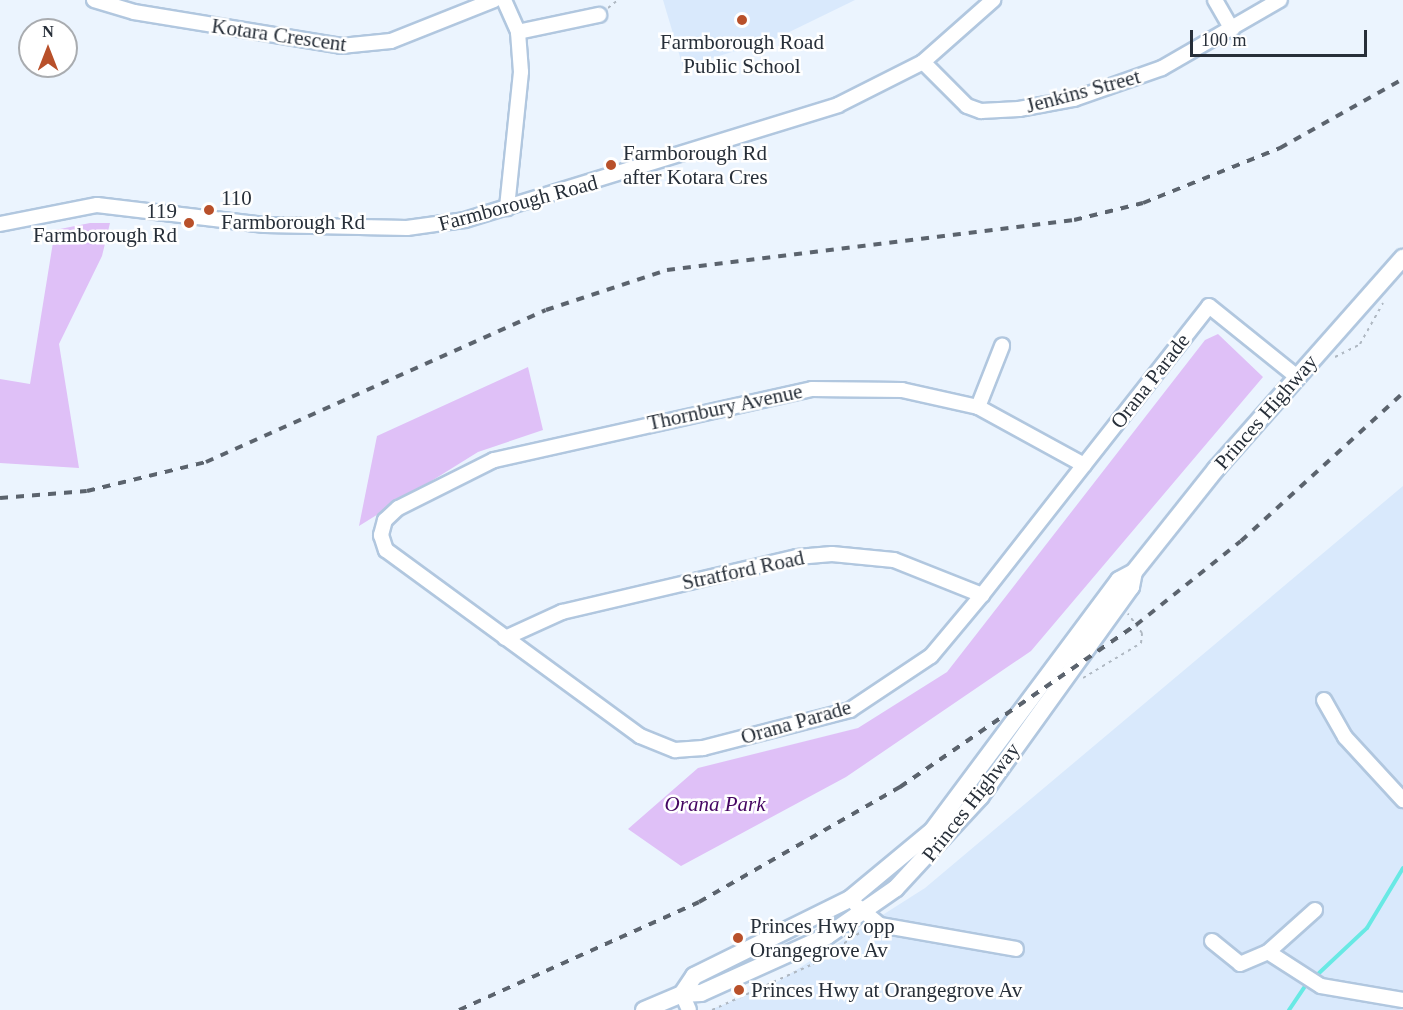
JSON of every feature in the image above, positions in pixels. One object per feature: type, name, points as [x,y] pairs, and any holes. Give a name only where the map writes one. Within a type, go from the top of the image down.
[{"type":"main road","name":"Princes Highway","points":[[682,994],[694,976],[850,899],[946,814],[1119,580],[1134,572],[1296,376],[1403,258]]},
{"type":"main road","name":"Princes Highway","points":[[644,1010],[682,994],[701,993],[863,915],[954,831],[1131,587],[1134,572]]},
{"type":"street","name":"Kotara Crescent","points":[[94,0],[134,12],[341,46],[391,41],[494,0]]},
{"type":"street","points":[[504,0],[518,32],[520,98],[507,208]]},
{"type":"street","points":[[1215,0],[1232,29]]},
{"type":"street","name":"Jenkins Street","points":[[923,62],[955,98],[997,112],[1122,85],[1232,29],[1280,0]]},
{"type":"street","name":"Farmborough Road","points":[[0,224],[97,205],[244,224],[407,228],[507,208],[797,121],[923,62],[988,2]]},
{"type":"street","points":[[518,32],[599,15]]},
{"type":"street","name":"Orana Parade","points":[[381,535],[386,550],[640,736],[662,747],[689,750],[850,710],[931,656],[982,595],[1209,306],[1296,376]]},
{"type":"street","points":[[978,407],[1002,346]]},
{"type":"street","name":"Thornbury Avenue","points":[[381,535],[385,520],[398,508],[494,460],[752,398],[862,387],[978,407],[1084,465]]},
{"type":"street","name":"Stratford Road","points":[[505,638],[562,612],[797,557],[832,554],[894,560],[982,595]]},
{"type":"street","points":[[1324,700],[1345,737],[1403,800]]},
{"type":"street","points":[[850,899],[863,915],[880,926],[1016,949]]},
{"type":"street","points":[[1212,941],[1240,964],[1268,952],[1315,910]]},
{"type":"street","points":[[1268,952],[1320,986],[1403,1000]]},
{"type":"street","points":[[682,994],[689,1010]]},
{"type":"path","points":[[1333,358],[1360,344],[1390,294]]},
{"type":"path","points":[[1128,607],[1142,633]]},
{"type":"shaded area","name":"Farmborough Road Public School","points":[[663,0],[855,0],[775,39],[683,67]]},
{"type":"shaded area","points":[[1403,486],[1403,1010],[710,1010],[774,984],[925,888]]},
{"type":"green space","points":[[90,223],[110,223],[102,256],[59,344],[79,468],[0,463],[0,379],[30,384],[55,230]]},
{"type":"green space","name":"Orana Park","points":[[1218,334],[1263,377],[1031,651],[846,777],[681,866],[628,829],[698,768],[858,728],[947,672],[1205,340]]},
{"type":"green space","points":[[528,367],[543,430],[478,452],[359,526],[377,436]]},
{"type":"waterway","points":[[1318,974],[1367,928],[1403,868]]},
{"type":"waterway","points":[[1289,1010],[1304,988]]},
{"type":"railway","points":[[0,498],[87,491],[206,462],[546,310],[667,270],[1074,220],[1143,203],[1280,148],[1403,79]]},
{"type":"railway","points":[[459,1010],[699,902],[900,787],[1136,625],[1241,541],[1403,393]]},
{"type":"place","name":"Farmborough Road Public School","points":[[742,20]]},
{"type":"place","name":"Farmborough Rd after Kotara Cres","points":[[611,165]]},
{"type":"place","name":"110 Farmborough Rd","points":[[209,210]]},
{"type":"place","name":"119 Farmborough Rd","points":[[189,223]]},
{"type":"place","name":"Princes Hwy opp Orangegrove Av","points":[[738,938]]},
{"type":"place","name":"Princes Hwy at Orangegrove Av","points":[[739,990]]}]
